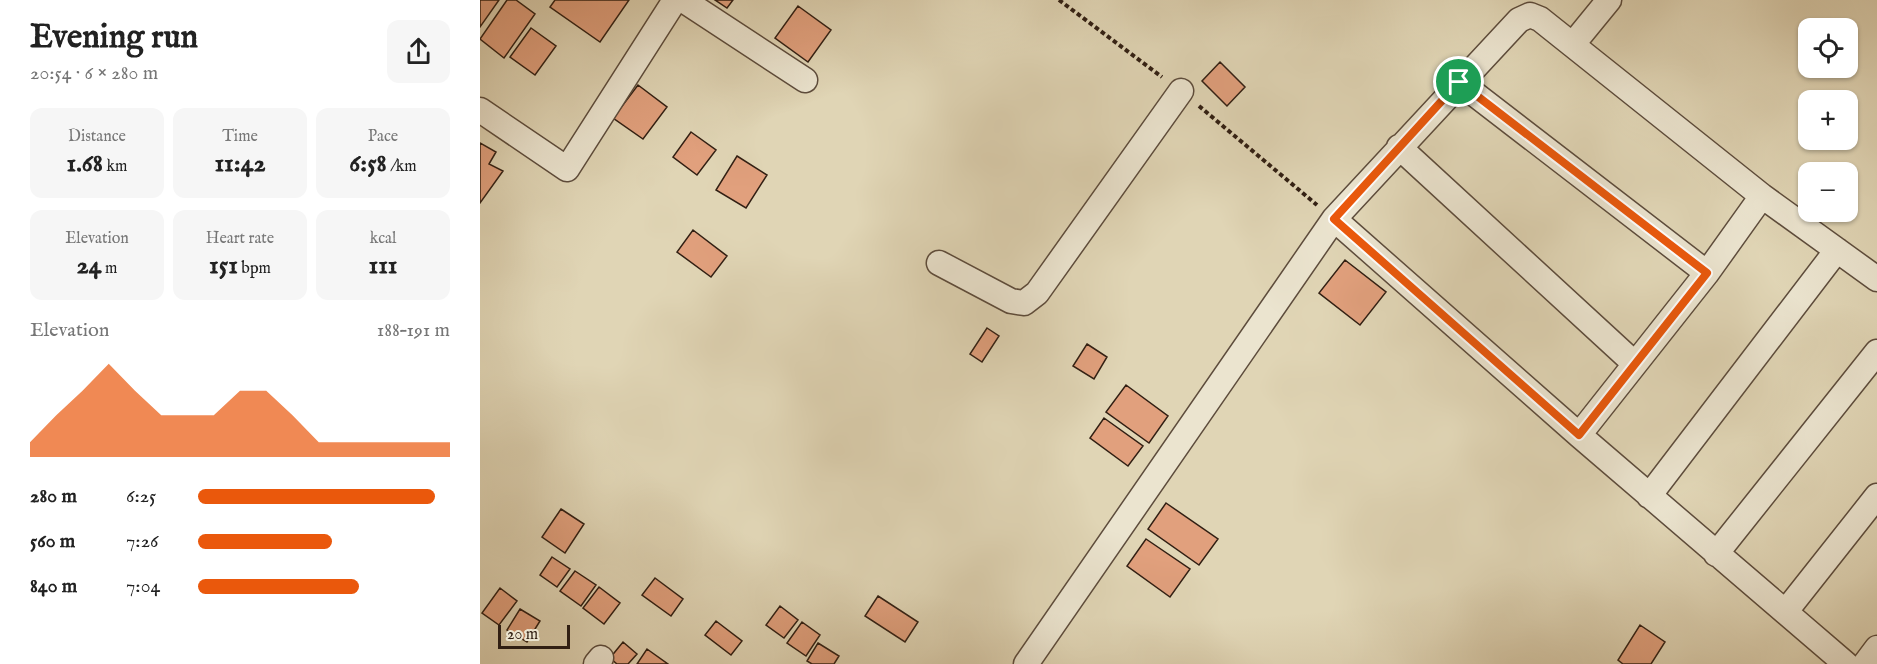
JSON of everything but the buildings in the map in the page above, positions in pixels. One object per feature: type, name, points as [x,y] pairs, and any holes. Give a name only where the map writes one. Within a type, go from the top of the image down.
[{"type":"street","points":[[480,110],[567,169],[675,0]]},
{"type":"street","points":[[683,0],[805,80]]},
{"type":"street","points":[[1573,44],[1609,0]]},
{"type":"street","points":[[1026,664],[1334,219],[1459,82],[1519,20],[1530,15],[1540,19],[1573,44],[1762,196],[1877,279]]},
{"type":"street","points":[[1459,82],[1707,273]]},
{"type":"street","points":[[939,263],[1011,301],[1024,303],[1037,292],[1181,91]]},
{"type":"street","points":[[1399,147],[1635,364]]},
{"type":"street","points":[[1579,435],[1707,273],[1762,196]]},
{"type":"street","points":[[1334,219],[1649,496],[1846,664]]},
{"type":"street","points":[[1649,496],[1837,250]]},
{"type":"street","points":[[1716,554],[1877,352]]},
{"type":"street","points":[[1785,612],[1877,496]]},
{"type":"street","points":[[1865,664],[1877,648]]},
{"type":"route","points":[[1459,82],[1707,273],[1579,435],[1334,219],[1459,82]]}]
